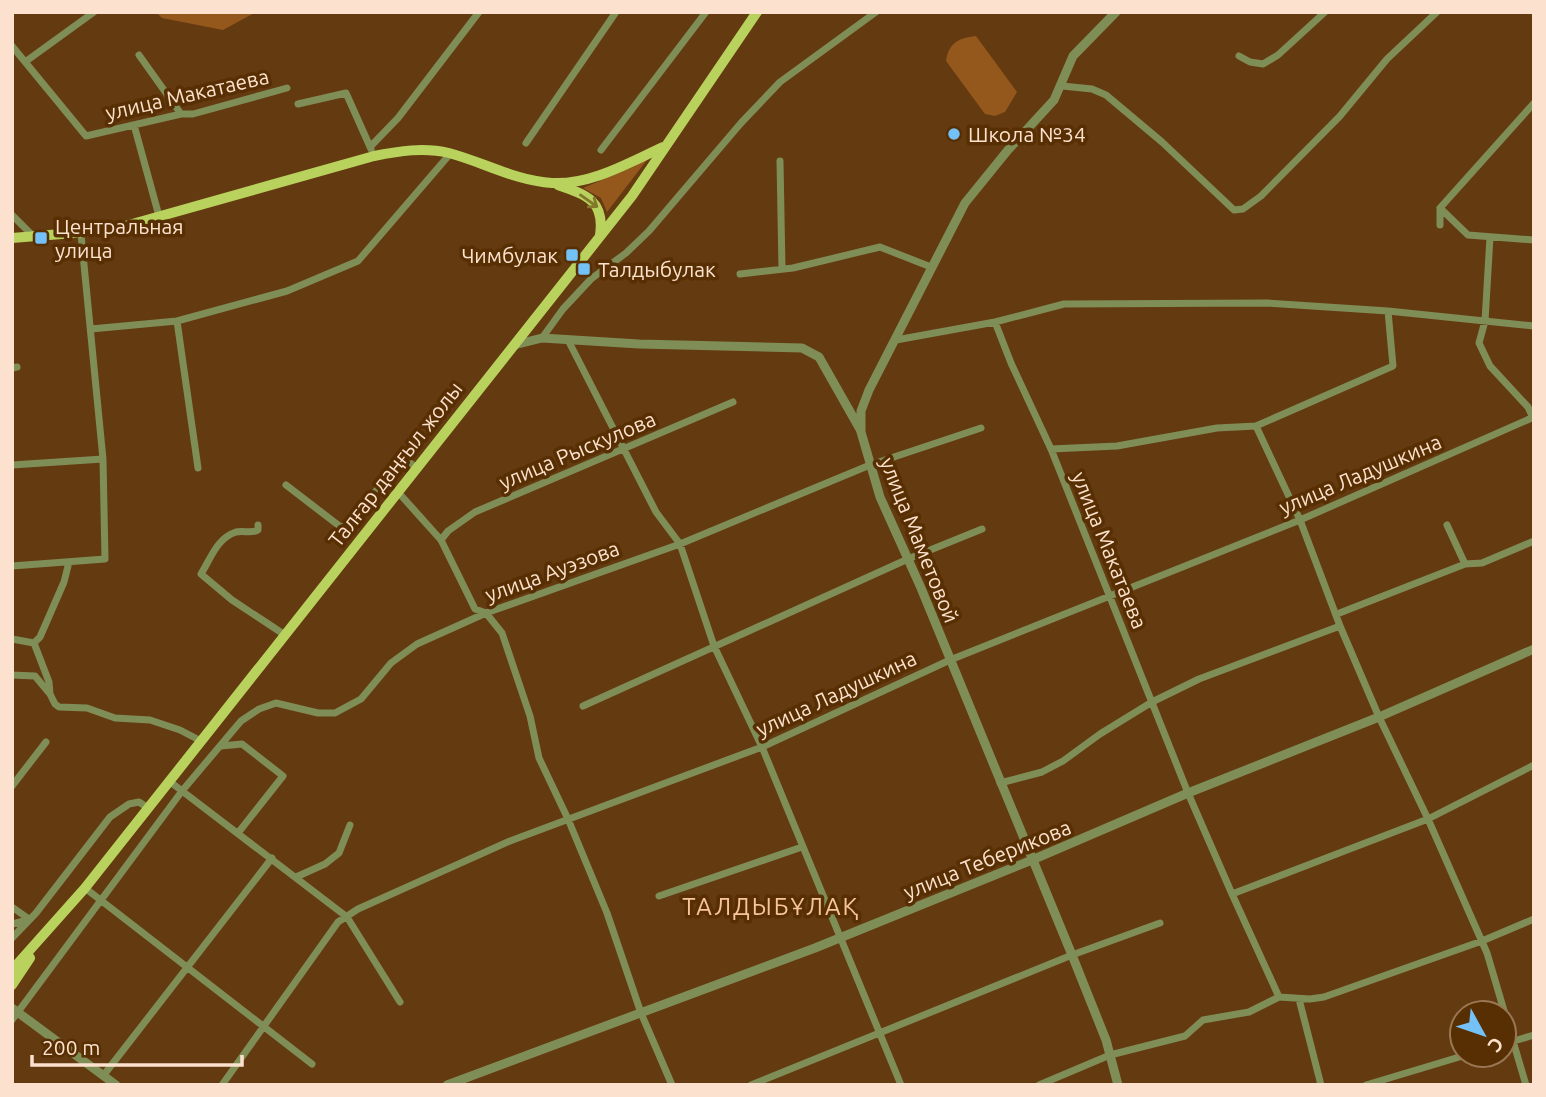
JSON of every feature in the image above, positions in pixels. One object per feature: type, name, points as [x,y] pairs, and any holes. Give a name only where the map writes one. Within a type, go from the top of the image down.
[{"type":"main road","name":"Талғар даңғыл жолы","points":[[12,970],[85,888],[632,196],[757,12]]},
{"type":"main road","points":[[552,183],[578,181],[602,175],[666,146]]},
{"type":"main road","points":[[12,238],[111,230],[372,151],[414,150],[450,153],[497,170],[552,183],[587,197],[600,208],[603,220],[600,235]]},
{"type":"main road","name":"Талғар даңғыл жолы","points":[[12,985],[50,929]]},
{"type":"street","points":[[25,62],[94,12]]},
{"type":"street","points":[[298,104],[346,93],[372,151],[479,12]]},
{"type":"street","points":[[526,143],[615,12]]},
{"type":"street","points":[[601,150],[706,12]]},
{"type":"street","points":[[542,338],[563,309],[591,279],[626,253],[649,231],[741,123],[780,82],[876,12]]},
{"type":"street","name":"улица Маметовой","points":[[1116,12],[1073,56],[1054,100],[1008,150],[965,203],[870,390],[861,411],[861,432],[880,497],[1072,955],[1110,1055],[1118,1085]]},
{"type":"street","points":[[1238,56],[1250,62],[1264,64],[1278,55],[1325,12]]},
{"type":"street","points":[[1062,86],[1092,89],[1106,95],[1162,142],[1234,210],[1243,209],[1261,196],[1332,125],[1387,59],[1437,12]]},
{"type":"street","name":"улица Макатаева","points":[[12,46],[86,136],[180,114],[193,114],[287,88]]},
{"type":"street","points":[[139,55],[180,114]]},
{"type":"street","points":[[1440,225],[1440,208],[1534,103]]},
{"type":"street","points":[[134,125],[159,216]]},
{"type":"street","points":[[92,329],[177,321],[287,291],[358,261],[450,153]]},
{"type":"street","points":[[780,161],[782,269]]},
{"type":"street","points":[[1440,208],[1468,235],[1534,240]]},
{"type":"street","points":[[13,219],[33,236]]},
{"type":"street","points":[[12,565],[105,559],[103,459],[81,233]]},
{"type":"street","points":[[1490,236],[1485,321],[1479,343],[1490,366],[1528,407],[1534,418]]},
{"type":"street","points":[[740,274],[782,269],[880,247],[932,267]]},
{"type":"street","points":[[896,340],[995,322],[1064,304],[1267,303],[1388,311],[1534,326]]},
{"type":"street","points":[[1051,449],[1117,446],[1217,428],[1256,426],[1393,366],[1388,311]]},
{"type":"street","points":[[177,321],[198,468]]},
{"type":"street","name":"улица Макатаева","points":[[995,322],[1010,363],[1051,449],[1086,540],[1112,597],[1188,793],[1279,997]]},
{"type":"street","points":[[514,345],[542,338],[639,344],[802,348],[819,357],[861,432]]},
{"type":"street","points":[[568,340],[656,512],[680,544],[714,646],[762,747],[901,1085]]},
{"type":"street","name":"улица Рыскулова","points":[[441,540],[448,531],[475,512],[733,402]]},
{"type":"street","name":"улица Ладушкина","points":[[222,1085],[338,922],[358,909],[510,841],[762,747],[950,660],[1300,520],[1534,418]]},
{"type":"street","points":[[1256,426],[1300,520],[1340,626],[1379,717],[1482,941],[1501,999]]},
{"type":"street","name":"улица Ауэзова","points":[[14,1014],[182,791],[241,720],[259,709],[276,703],[318,713],[335,713],[361,699],[391,663],[417,644],[486,613],[680,544],[870,465],[981,428]]},
{"type":"street","points":[[12,465],[103,459]]},
{"type":"street","points":[[286,485],[342,528],[405,459],[417,468]]},
{"type":"street","points":[[398,492],[441,540],[475,609],[486,613],[502,633],[530,716],[539,758],[607,913],[641,1013],[672,1085]]},
{"type":"street","points":[[258,524],[258,530],[253,533],[238,531],[220,540],[201,574],[232,600],[285,635]]},
{"type":"street","points":[[1447,525],[1465,564]]},
{"type":"street","points":[[583,705],[908,559],[982,529]]},
{"type":"street","points":[[1337,614],[1465,564],[1482,563],[1534,541]]},
{"type":"street","points":[[34,643],[40,637],[64,582],[69,562]]},
{"type":"street","points":[[1000,783],[1042,772],[1152,702],[1199,679],[1340,626]]},
{"type":"street","points":[[12,639],[34,643]]},
{"type":"street","points":[[34,643],[49,682],[50,694]]},
{"type":"street","name":"улица Теберикова","points":[[447,1085],[839,939],[1188,793],[1379,717],[1534,649]]},
{"type":"street","points":[[12,675],[35,676],[59,707],[88,708],[116,718],[150,720],[180,730],[201,741]]},
{"type":"street","points":[[12,786],[46,742]]},
{"type":"street","points":[[221,746],[242,744],[283,776],[239,833]]},
{"type":"street","points":[[1232,894],[1428,819],[1534,765]]},
{"type":"street","points":[[169,781],[347,917],[400,1002]]},
{"type":"street","points":[[12,938],[110,817],[129,804],[139,802],[148,808]]},
{"type":"street","points":[[136,823],[150,836]]},
{"type":"street","points":[[296,877],[325,864],[339,853],[350,825]]},
{"type":"street","points":[[659,896],[802,847]]},
{"type":"street","points":[[103,1076],[272,858]]},
{"type":"street","points":[[85,888],[312,1064]]},
{"type":"street","points":[[12,907],[29,919]]},
{"type":"street","points":[[12,924],[29,919]]},
{"type":"street","points":[[1039,1085],[1110,1055],[1185,1036],[1203,1020],[1249,1012],[1279,997],[1324,997],[1482,941],[1534,919]]},
{"type":"street","points":[[751,1085],[1072,955],[1160,923]]},
{"type":"street","points":[[1299,999],[1321,1085]]},
{"type":"street","points":[[14,1014],[116,1085]]},
{"type":"street","points":[[1518,1056],[1526,1085]]},
{"type":"street","points":[[1366,1085],[1448,1060]]},
{"type":"shaded area","points":[[156,12],[256,12],[223,30],[162,18]]},
{"type":"shaded area","points":[[976,36],[1017,92],[1005,112],[995,116],[985,114],[946,61],[949,50],[955,43]]},
{"type":"shaded area","points":[[650,156],[607,212],[601,198],[583,188],[635,166]]},
{"type":"place","name":"Школа №34","points":[[954,134]]},
{"type":"place","name":"Центральная улица","points":[[41,238]]},
{"type":"place","name":"Чимбулак","points":[[572,255]]},
{"type":"place","name":"Талдыбулак","points":[[584,269]]},
{"type":"district","name":"ТАЛДЫБҰЛАҚ","points":[[771,906]]}]
